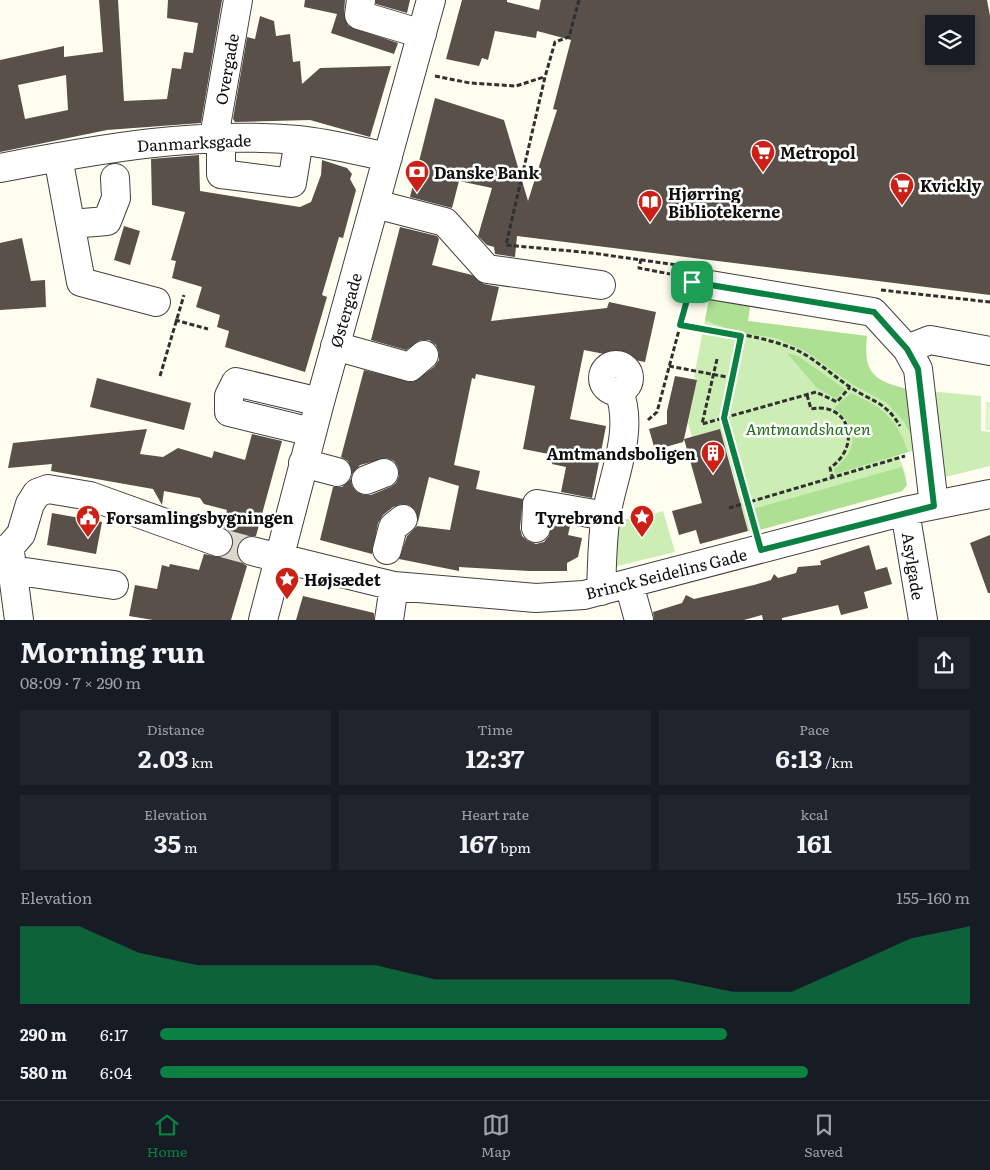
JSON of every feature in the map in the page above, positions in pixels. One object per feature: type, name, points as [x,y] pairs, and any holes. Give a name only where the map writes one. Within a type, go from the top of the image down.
[{"type":"street","name":"Overgade","points":[[238,0],[217,138],[221,174],[292,183],[299,140]]},
{"type":"street","points":[[361,0],[359,15],[422,34]]},
{"type":"street","name":"Østergade","points":[[263,620],[303,463],[431,0]]},
{"type":"street","name":"Danmarksgade","points":[[0,168],[126,145],[217,138],[299,140],[388,157]]},
{"type":"street","points":[[58,157],[81,282],[156,302]]},
{"type":"street","points":[[71,224],[107,221],[116,198],[115,178]]},
{"type":"street","points":[[375,204],[444,222],[487,269],[601,285]]},
{"type":"street","points":[[689,275],[874,312],[907,349],[918,369],[934,506]]},
{"type":"street","points":[[907,349],[930,340],[990,350]]},
{"type":"street","points":[[335,346],[415,368]]},
{"type":"street","points":[[312,432],[229,412],[229,396],[236,382],[320,402]]},
{"type":"street","points":[[601,591],[606,516],[625,430],[625,407],[619,391]]},
{"type":"street","points":[[303,463],[337,472]]},
{"type":"street","points":[[19,620],[7,556],[22,534],[30,504],[37,493],[48,489],[90,496],[218,542]]},
{"type":"street","name":"Brinck Seidelins Gade","points":[[252,551],[278,558],[387,569],[536,598],[584,595],[905,511],[990,494]]},
{"type":"street","points":[[536,528],[538,504],[606,516]]},
{"type":"street","name":"Asylgade","points":[[905,511],[923,620]]},
{"type":"street","points":[[389,620],[387,569],[393,528],[403,519]]},
{"type":"street","points":[[7,556],[114,585]]},
{"type":"street","points":[[629,584],[639,620]]},
{"type":"path","points":[[579,0],[569,38],[555,42],[544,77],[506,245],[641,259],[693,278],[640,268],[641,259]]},
{"type":"path","points":[[412,70],[470,83],[516,86],[544,77]]},
{"type":"path","points":[[625,430],[647,421],[657,412],[680,325],[689,275]]},
{"type":"path","points":[[872,288],[990,302]]},
{"type":"path","points":[[160,376],[184,295]]},
{"type":"path","points":[[156,302],[155,314],[208,329]]},
{"type":"path","points":[[680,325],[790,347],[811,358],[850,387],[880,402],[894,416],[902,429]]},
{"type":"path","points":[[741,336],[724,418],[761,550]]},
{"type":"path","points":[[717,359],[702,424],[816,392],[837,402],[850,387]]},
{"type":"path","points":[[670,366],[732,378]]},
{"type":"path","points":[[807,395],[811,409],[824,408],[835,413],[846,426],[849,444],[840,460],[830,468],[832,476]]},
{"type":"path","points":[[729,508],[747,501],[912,454]]},
{"type":"green space","name":"Amtmandshaven","points":[[710,294],[748,321],[867,336],[867,360],[870,369],[875,375],[890,384],[912,390],[919,449],[898,455],[906,479],[905,487],[902,491],[759,530],[748,531],[743,513],[716,520],[712,506],[740,498],[720,429],[692,437],[688,423],[697,380],[694,377]]},
{"type":"green space","points":[[710,294],[751,300],[748,321],[867,336],[867,360],[870,369],[875,375],[890,384],[912,390],[913,439],[904,422],[887,403],[850,383],[807,352],[776,338],[735,332],[705,320]]},
{"type":"green space","points":[[787,353],[798,356],[845,389],[836,399],[816,387]]},
{"type":"green space","points":[[929,391],[981,396],[981,431],[990,432],[990,466],[937,479]]},
{"type":"green space","points":[[851,393],[871,403],[887,415],[899,430],[908,452],[835,474],[834,469],[848,454],[853,438],[848,423],[834,408]]},
{"type":"green space","points":[[986,402],[990,402],[990,430],[985,430]]},
{"type":"green space","points":[[902,467],[907,485],[902,491],[759,530],[753,509]]},
{"type":"green space","points":[[663,511],[675,552],[609,568],[615,519],[636,519]]},
{"type":"building","points":[[99,0],[118,0],[124,101],[167,99],[172,68],[181,69],[184,52],[193,53],[198,23],[167,18],[168,0],[222,0],[201,123],[107,130],[0,152],[0,60],[64,46],[64,57],[103,52]],"holes":[[[66,75],[68,110],[25,119],[18,85]]]},
{"type":"building","points":[[305,0],[345,0],[344,13],[348,26],[398,43],[394,54],[331,33],[337,14],[304,7]]},
{"type":"building","points":[[376,0],[410,0],[407,13],[376,4]]},
{"type":"building","name":"Metropol","points":[[462,0],[507,0],[507,2],[539,10],[541,0],[987,0],[990,16],[990,295],[517,236],[515,257],[495,254],[494,247],[487,245],[478,236],[492,188],[459,181],[452,208],[410,197],[435,98],[504,120],[528,201],[557,110],[553,109],[571,40],[537,31],[536,38],[495,31],[488,60],[482,58],[479,66],[446,59]]},
{"type":"building","points":[[260,16],[274,21],[276,36],[290,34],[293,62],[300,61],[302,84],[320,68],[391,66],[370,137],[310,120],[235,122],[233,119],[247,37],[255,39]]},
{"type":"building","points":[[199,155],[200,191],[300,207],[311,202],[321,175],[322,160],[347,168],[352,174],[350,179],[356,190],[343,238],[339,237],[322,295],[327,297],[305,372],[225,347],[229,331],[217,327],[220,315],[196,307],[202,287],[172,278],[176,261],[171,260],[185,212],[152,205],[151,159]]},
{"type":"building","points":[[124,226],[140,231],[130,265],[114,260]]},
{"type":"building","points":[[400,227],[437,236],[439,239],[432,265],[472,275],[484,284],[499,287],[491,321],[607,308],[609,302],[656,312],[645,362],[584,350],[570,419],[606,426],[592,498],[561,492],[566,467],[552,464],[554,455],[523,449],[535,386],[476,374],[475,379],[472,378],[454,465],[480,471],[476,489],[523,499],[520,528],[522,536],[528,541],[536,544],[544,542],[549,536],[552,522],[570,526],[568,535],[582,538],[578,557],[567,563],[567,571],[459,567],[459,571],[399,559],[407,536],[417,526],[450,530],[459,486],[429,477],[418,522],[415,510],[409,505],[401,504],[393,507],[383,515],[378,523],[372,554],[320,540],[333,487],[342,487],[351,479],[352,486],[357,492],[371,495],[396,483],[399,476],[398,467],[394,461],[387,458],[360,465],[352,474],[348,461],[341,457],[364,370],[413,382],[434,367],[439,360],[436,345],[429,340],[421,340],[406,350],[371,340]]},
{"type":"building","points":[[22,238],[31,281],[45,280],[46,307],[0,310],[0,243]]},
{"type":"building","points":[[675,376],[697,380],[684,439],[683,442],[655,450],[649,429],[667,424],[667,411]]},
{"type":"building","points":[[97,378],[191,403],[184,430],[90,407]]},
{"type":"building","points":[[147,429],[140,454],[163,457],[178,448],[212,458],[214,451],[245,460],[252,434],[282,441],[256,536],[247,536],[240,541],[237,547],[237,556],[247,566],[231,620],[153,620],[129,616],[135,585],[157,589],[162,565],[169,567],[170,564],[199,570],[204,554],[220,557],[228,554],[233,547],[233,540],[230,532],[223,527],[227,510],[204,504],[200,498],[164,491],[162,505],[153,489],[51,471],[52,464],[8,468],[13,443]]},
{"type":"building","name":"Amtmandsboligen","points":[[720,429],[748,531],[700,544],[696,530],[679,535],[672,511],[702,503],[684,439]]},
{"type":"building","points":[[52,513],[102,522],[96,554],[47,545]]},
{"type":"building","points":[[990,535],[990,593],[988,593],[970,543]]},
{"type":"building","points":[[869,545],[876,570],[887,567],[892,584],[864,592],[868,608],[841,615],[838,605],[782,618],[782,620],[763,620],[762,615],[744,620],[654,620],[653,612],[682,603],[686,595],[694,599],[754,585],[771,580],[774,574],[778,578],[796,573],[798,567],[821,565],[820,561]]},
{"type":"building","points":[[303,596],[374,613],[374,620],[296,620]]},
{"type":"tunnel","points":[[218,542],[252,551]]},
{"type":"place","name":"Metropol","points":[[763,173]]},
{"type":"place","name":"Danske Bank","points":[[417,193]]},
{"type":"place","name":"Kvickly","points":[[902,206]]},
{"type":"place","name":"Hjørring Bibliotekerne","points":[[650,223]]},
{"type":"place","name":"Amtmandsboligen","points":[[713,474]]},
{"type":"place","name":"Forsamlingsbygningen","points":[[88,538]]},
{"type":"place","name":"Tyrebrønd","points":[[642,538]]},
{"type":"place","name":"Højsædet","points":[[287,600]]},
{"type":"route","points":[[692,282],[874,312],[907,349],[918,369],[934,506],[905,511],[761,550],[724,418],[741,336],[680,325],[692,282]]}]
